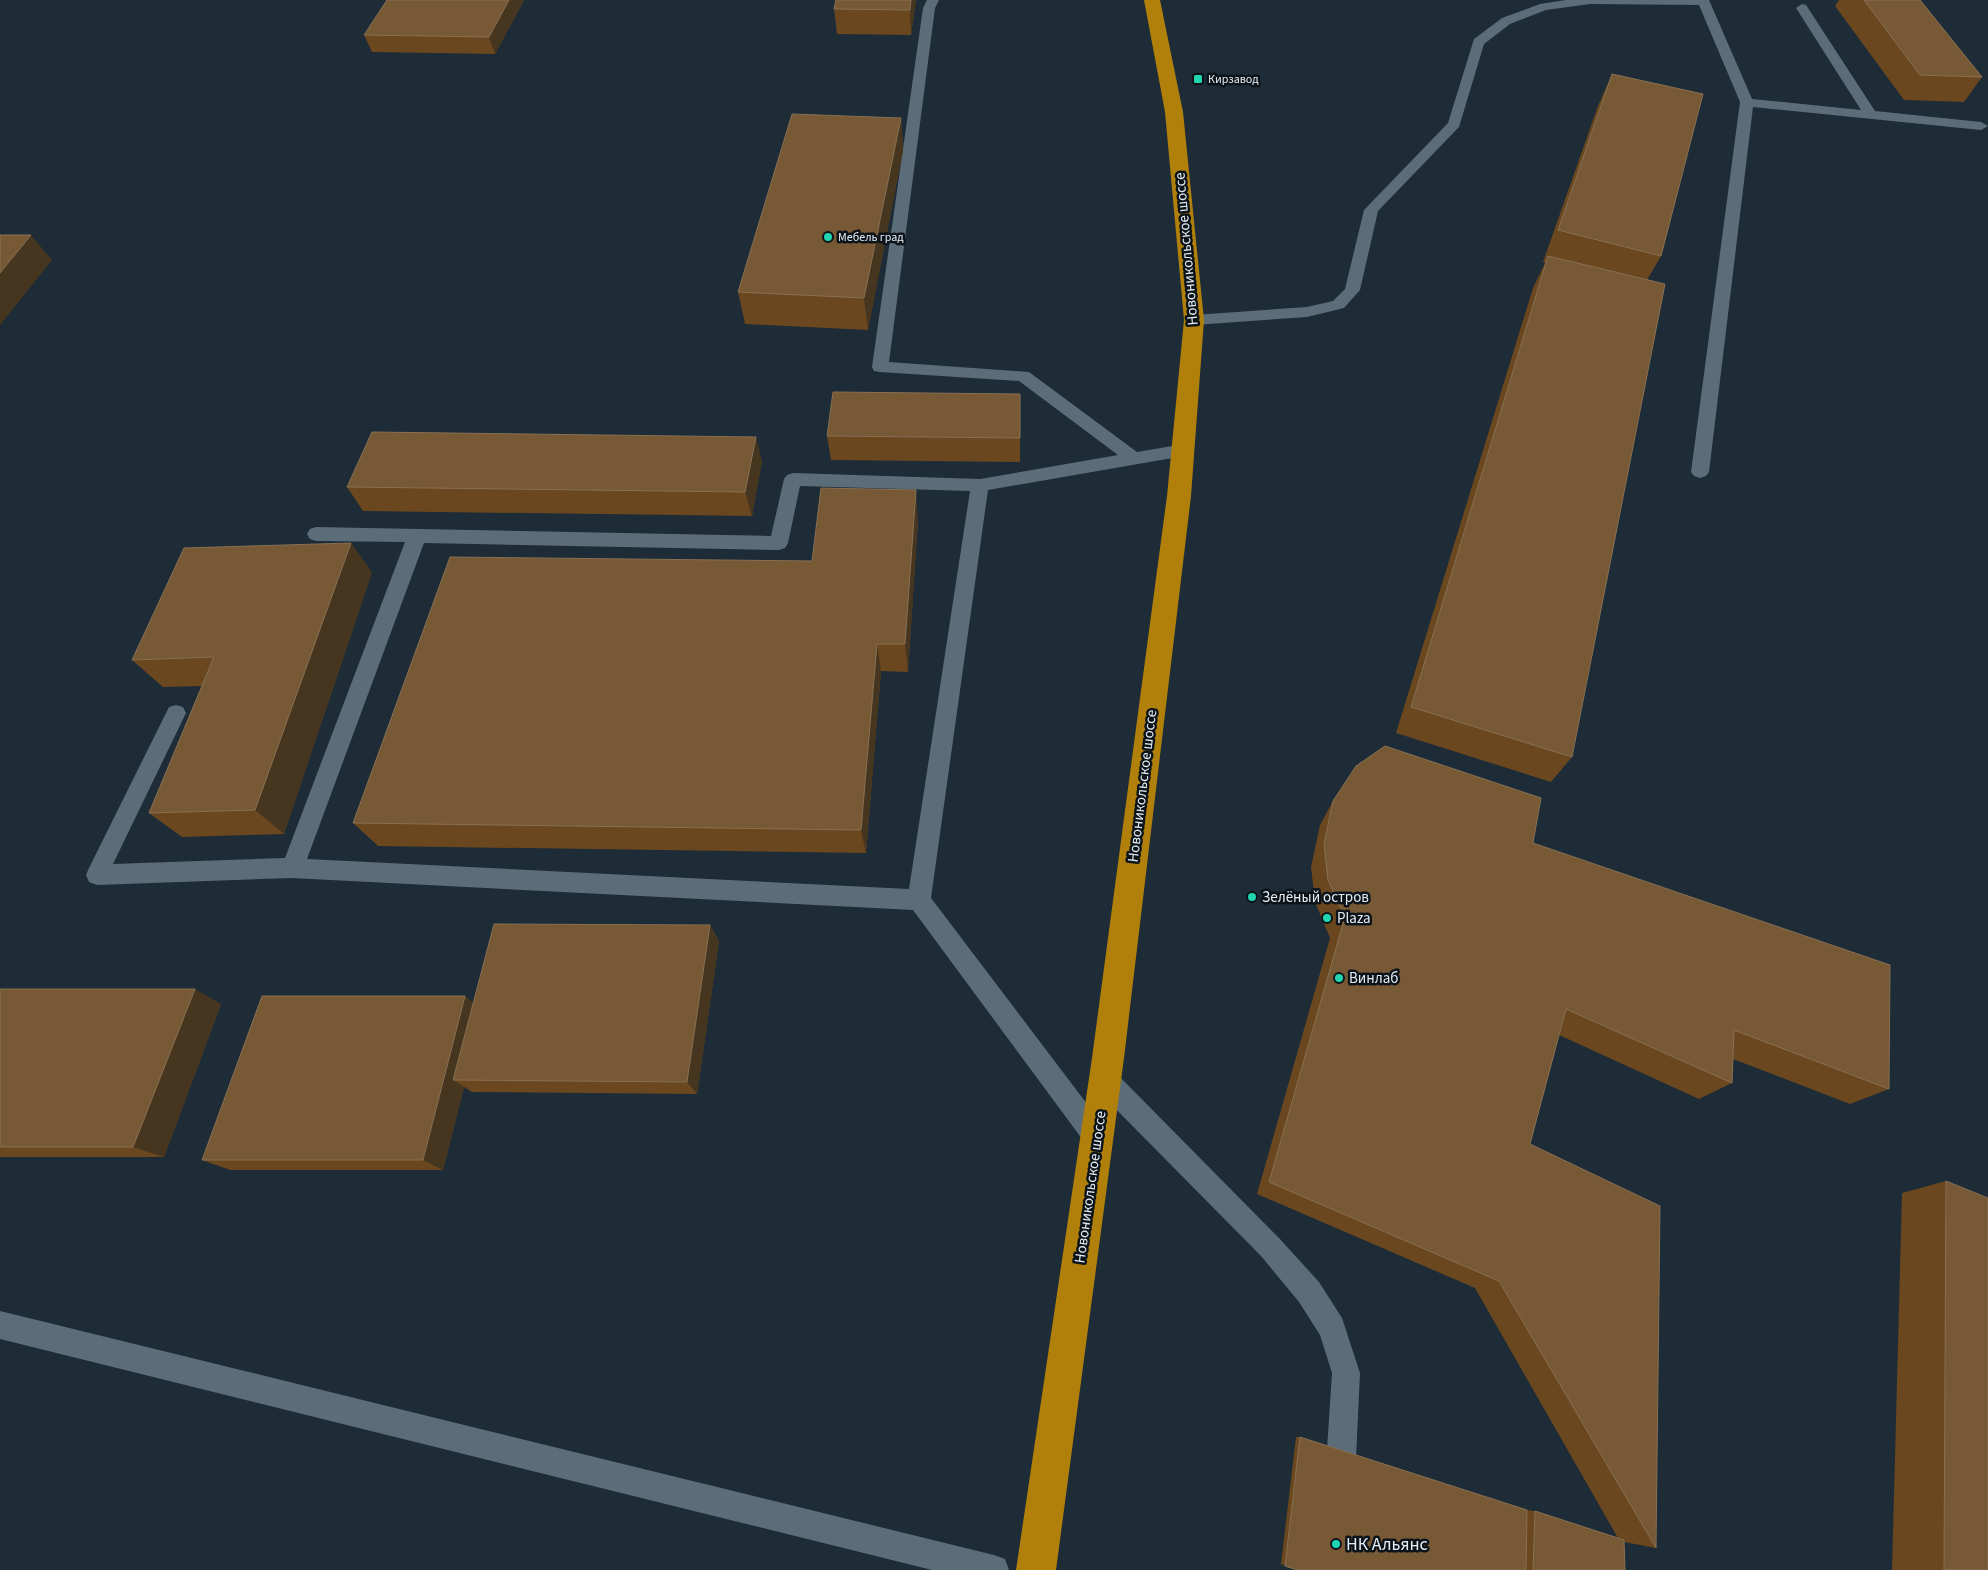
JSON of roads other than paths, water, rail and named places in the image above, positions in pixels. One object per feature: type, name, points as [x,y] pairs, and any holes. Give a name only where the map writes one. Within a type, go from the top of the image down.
[{"type":"highway","name":"Новоникольское шоссе","points":[[1036,1570],[1097,1138],[1184,450],[1194,320],[1174,112],[1152,0]]},
{"type":"lane","points":[[933,0],[928,8],[880,368],[1023,376],[1133,458]]},
{"type":"lane","points":[[1194,320],[1306,312],[1338,305],[1352,290],[1371,210],[1454,124],[1478,42],[1506,21],[1544,7],[1590,0],[1703,1],[1747,102],[1700,472]]},
{"type":"lane","points":[[1802,8],[1871,115]]},
{"type":"lane","points":[[1747,102],[1981,126]]},
{"type":"lane","points":[[316,534],[779,543],[793,479],[980,485],[1184,450]]},
{"type":"lane","points":[[980,485],[919,900],[1097,1138]]},
{"type":"lane","points":[[292,868],[417,536]]},
{"type":"lane","points":[[176,713],[97,875],[292,868],[919,900]]},
{"type":"lane","points":[[1104,1079],[1270,1247],[1308,1292],[1332,1328],[1346,1373],[1339,1501]]},
{"type":"lane","points":[[0,1325],[994,1570]]},
{"type":"place","name":"Кирзавод","points":[[1198,79]]},
{"type":"place","name":"Мебель град","points":[[828,237]]},
{"type":"place","name":"Зелёный остров","points":[[1252,897]]},
{"type":"place","name":"Plaza","points":[[1327,918]]},
{"type":"place","name":"Винлаб","points":[[1339,978]]},
{"type":"place","name":"НК Альянс","points":[[1336,1544]]}]
